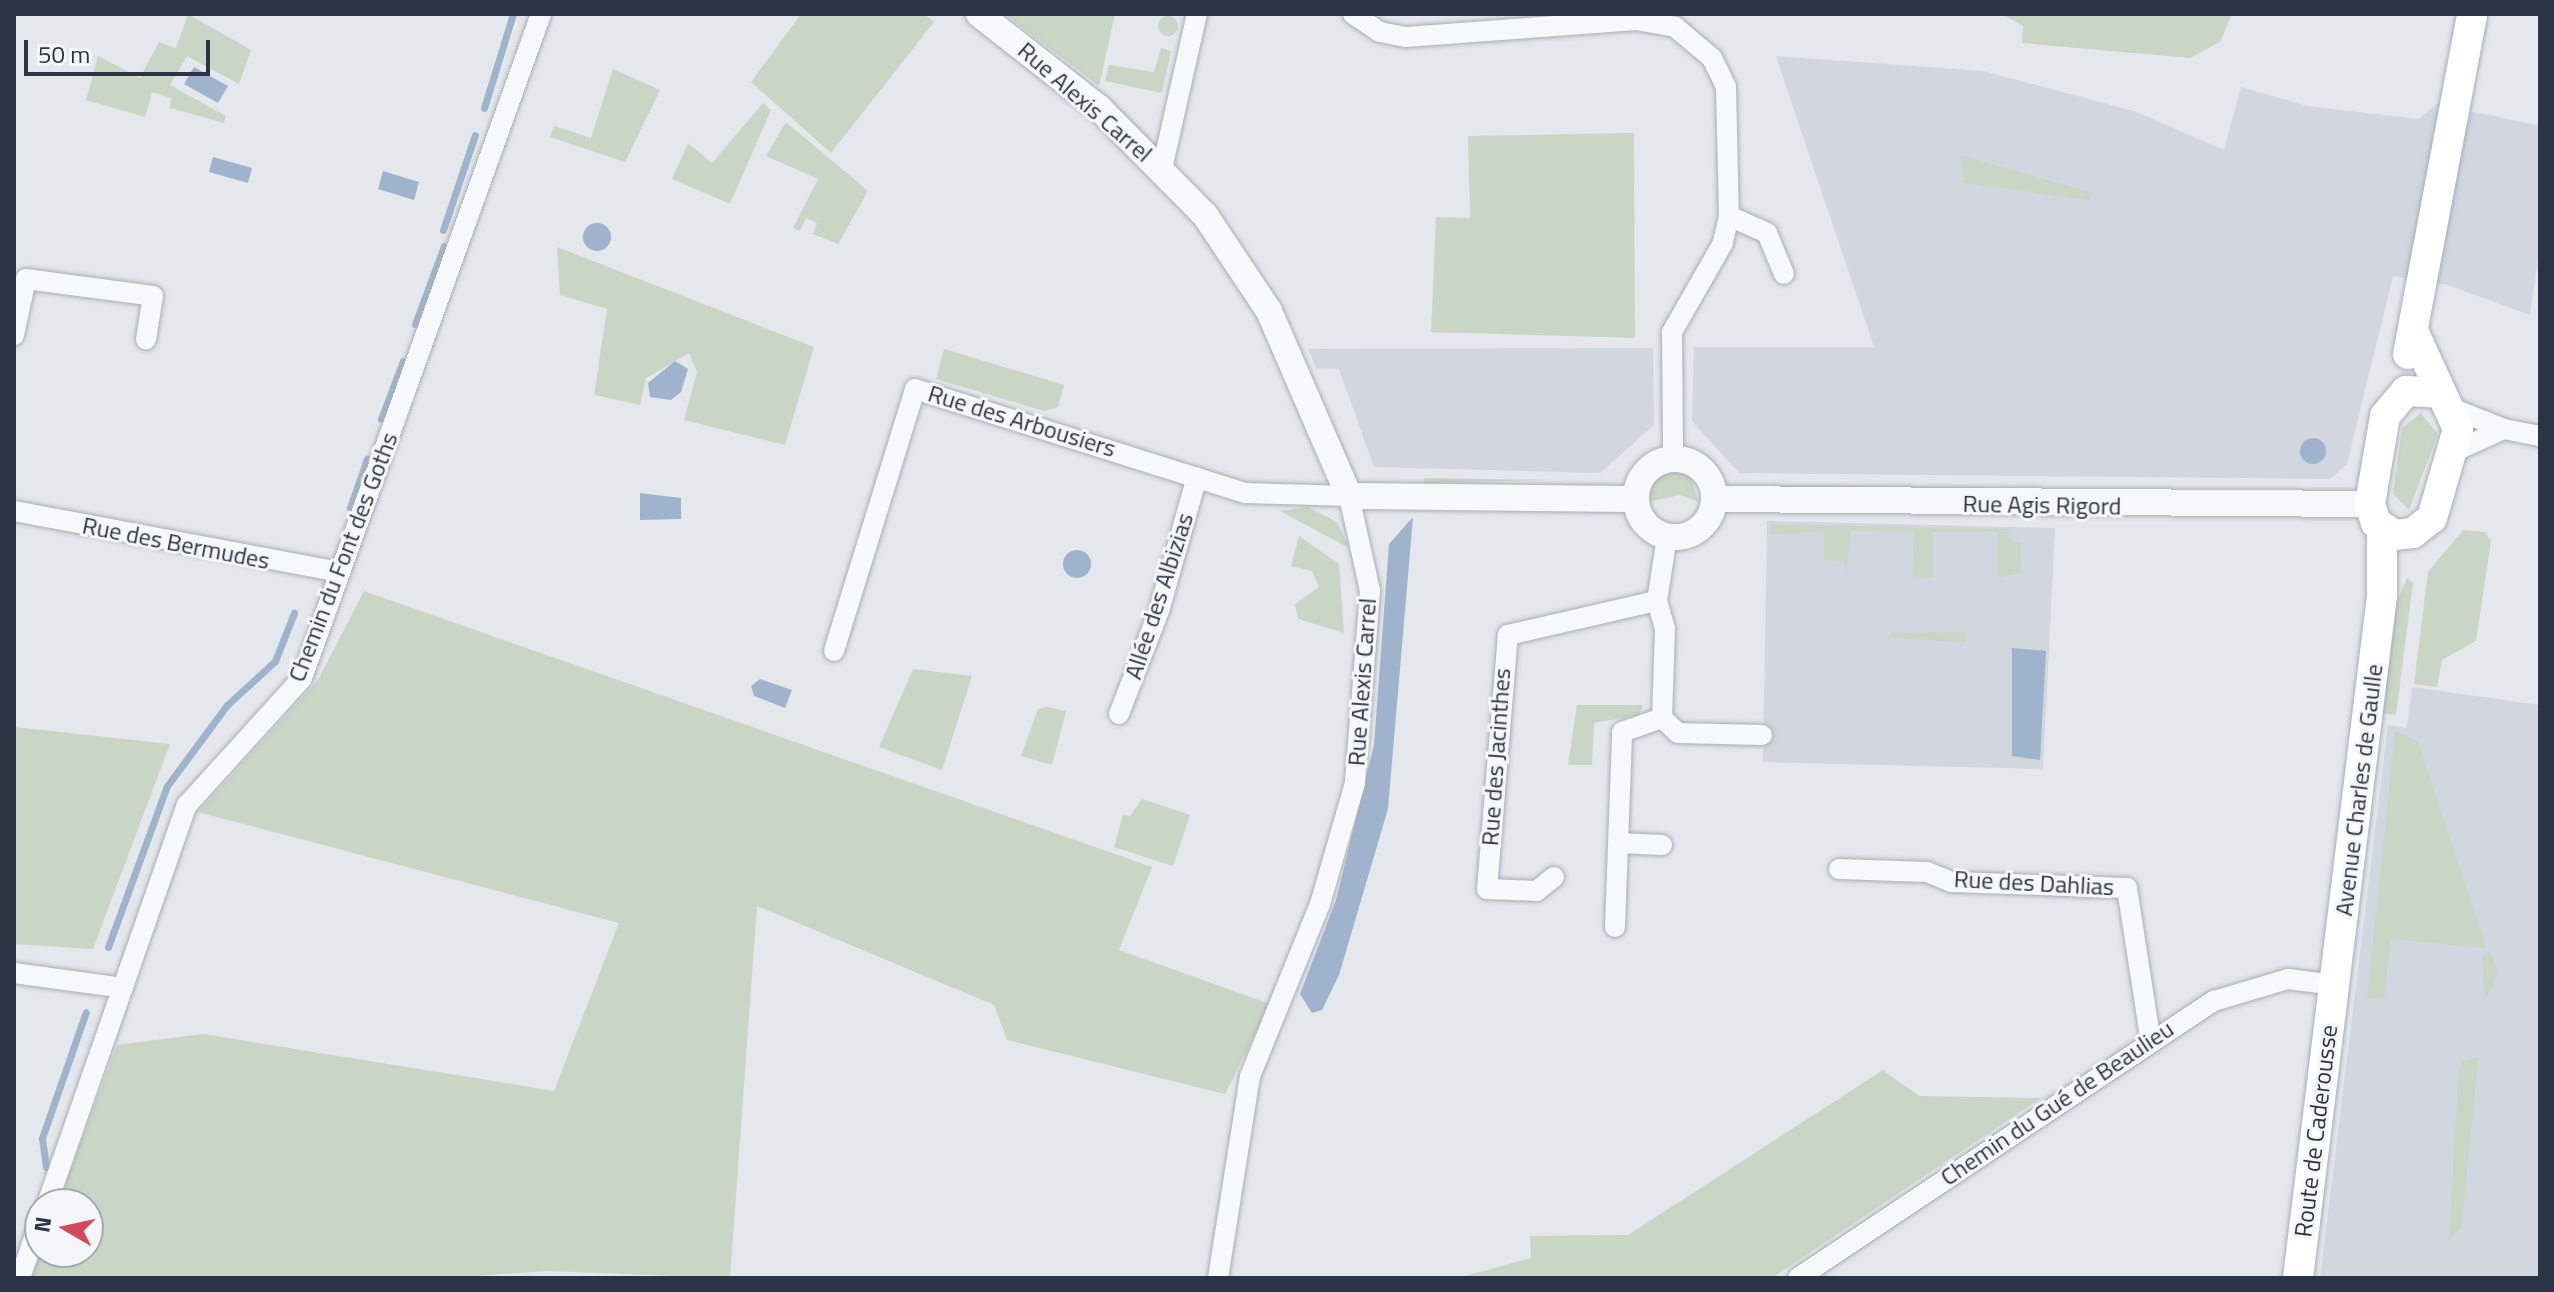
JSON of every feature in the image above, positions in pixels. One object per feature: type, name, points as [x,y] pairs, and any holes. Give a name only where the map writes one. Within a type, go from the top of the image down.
[{"type":"main road","name":"Avenue Charles de Gaulle","points":[[2335,985],[2382,596],[2376,516],[2385,416],[2396,398],[2415,335],[2472,14]]},
{"type":"main road","name":"Avenue Charles de Gaulle","points":[[2382,596],[2413,533],[2432,518],[2453,452],[2446,401],[2415,335]]},
{"type":"main road","points":[[2396,398],[2417,389],[2446,401]]},
{"type":"main road","points":[[2376,516],[2413,533]]},
{"type":"main road","name":"Route de Caderousse","points":[[2298,1278],[2335,985]]},
{"type":"street","name":"Chemin du Font des Goths","points":[[53,1188],[187,805],[302,678],[541,14]]},
{"type":"street","name":"Rue Alexis Carrel","points":[[979,14],[1083,94],[1205,215],[1269,311],[1349,496],[1370,591],[1355,783],[1320,904],[1250,1076],[1218,1278]]},
{"type":"street","points":[[1162,169],[1197,14]]},
{"type":"street","points":[[1353,14],[1380,32],[1406,37],[1636,20],[1675,27],[1712,58],[1726,87],[1729,216],[1723,243],[1672,332],[1673,459]]},
{"type":"street","points":[[1729,216],[1767,233],[1784,274]]},
{"type":"street","points":[[14,335],[20,273],[153,296],[146,339]]},
{"type":"street","name":"Rue des Arbousiers","points":[[834,651],[915,389],[1197,477],[1268,496],[1349,496]]},
{"type":"street","points":[[2446,401],[2504,429],[2540,436]]},
{"type":"street","points":[[2453,452],[2504,429]]},
{"type":"street","points":[[1673,459],[1702,470],[1714,499],[1704,524],[1667,537],[1648,527],[1635,499],[1642,476],[1673,459]]},
{"type":"street","name":"Allée des Albizias","points":[[1119,714],[1159,611],[1197,477]]},
{"type":"street","points":[[1349,496],[1635,499]]},
{"type":"street","name":"Rue Agis Rigord","points":[[1714,499],[2376,516]]},
{"type":"street","name":"Rue des Bermudes","points":[[14,511],[339,572]]},
{"type":"street","points":[[1667,537],[1657,601],[1665,629],[1662,718],[1678,733],[1762,735]]},
{"type":"street","name":"Rue des Jacinthes","points":[[1554,877],[1537,891],[1487,889],[1508,635],[1657,601]]},
{"type":"street","points":[[1615,927],[1622,732],[1662,718]]},
{"type":"street","points":[[1619,843],[1662,845]]},
{"type":"street","name":"Rue des Dahlias","points":[[1839,869],[1927,872],[1952,882],[2127,888],[2150,1037]]},
{"type":"street","points":[[14,973],[123,988]]},
{"type":"street","name":"Chemin du Gué de Beaulieu","points":[[1798,1278],[2150,1037],[2255,987],[2288,979],[2335,985]]},
{"type":"shaded area","points":[[1776,56],[1983,71],[2134,111],[2224,150],[2241,87],[2307,106],[2419,119],[2437,104],[2540,126],[2540,245],[2530,315],[2448,285],[2393,276],[2347,464],[2330,479],[1739,473],[1692,421],[1694,347],[1874,347]]},
{"type":"shaded area","points":[[1653,348],[1654,425],[1600,473],[1374,467],[1339,369],[1316,368],[1308,349]]},
{"type":"shaded area","points":[[1767,521],[2055,528],[2043,769],[1763,762]]},
{"type":"shaded area","points":[[2412,687],[2540,705],[2540,1278],[2320,1278],[2388,725],[2407,728]]},
{"type":"green space","points":[[188,14],[251,50],[239,84],[187,56],[170,85],[226,116],[224,123],[170,108],[171,98],[152,92],[145,117],[86,100],[98,56],[140,78],[159,42],[176,48]]},
{"type":"green space","points":[[801,14],[924,14],[934,22],[831,153],[751,82]]},
{"type":"green space","points":[[1005,14],[1115,14],[1099,86]]},
{"type":"green space","points":[[2002,14],[2232,14],[2220,42],[2190,58],[2022,43],[2023,26]]},
{"type":"green space","points":[[1168,16],[1175,19],[1178,26],[1175,33],[1168,36],[1161,33],[1158,26],[1161,19]]},
{"type":"green space","points":[[1161,48],[1171,51],[1162,93],[1105,81],[1109,65],[1154,72]]},
{"type":"green space","points":[[613,69],[660,90],[625,162],[550,137],[554,126],[591,138]]},
{"type":"green space","points":[[763,103],[771,110],[730,204],[672,179],[688,143],[712,163]]},
{"type":"green space","points":[[786,122],[868,191],[838,244],[813,234],[817,223],[806,218],[800,231],[793,228],[818,179],[766,156]]},
{"type":"green space","points":[[1634,133],[1635,338],[1431,332],[1436,217],[1470,218],[1468,136]]},
{"type":"green space","points":[[1960,155],[2092,193],[2089,200],[1964,183]]},
{"type":"green space","points":[[557,247],[814,347],[785,445],[684,420],[697,372],[689,353],[646,378],[640,405],[594,395],[607,309],[560,295]]},
{"type":"green space","points":[[944,349],[1064,385],[1058,407],[1044,411],[936,379]]},
{"type":"green space","points":[[2421,413],[2438,434],[2409,510],[2393,494],[2402,428]]},
{"type":"green space","points":[[1673,471],[1690,476],[1699,502],[1680,495],[1648,502],[1655,479]]},
{"type":"green space","points":[[1424,478],[1548,480],[1424,483]]},
{"type":"green space","points":[[1773,485],[2022,488],[2021,494],[1773,491]]},
{"type":"green space","points":[[1308,507],[1337,522],[1349,548],[1280,511]]},
{"type":"green space","points":[[1770,524],[2009,529],[2008,538],[2021,544],[2020,573],[1997,578],[1997,532],[1933,532],[1933,577],[1912,578],[1914,532],[1851,531],[1845,579],[1845,561],[1824,560],[1824,532],[1770,534]]},
{"type":"green space","points":[[2463,530],[2485,532],[2491,541],[2476,641],[2442,660],[2437,687],[2414,684],[2428,572]]},
{"type":"green space","points":[[1299,536],[1339,564],[1344,633],[1298,619],[1295,604],[1319,587],[1312,571],[1291,566]]},
{"type":"green space","points":[[2407,578],[2413,583],[2396,715],[2381,713],[2394,609]]},
{"type":"green space","points":[[364,591],[1152,867],[1119,950],[1270,1004],[1225,1094],[1007,1040],[994,1005],[757,906],[730,1278],[547,1271],[447,1278],[31,1277],[34,1268],[104,1268],[104,1188],[64,1188],[117,1045],[203,1034],[554,1091],[619,923],[198,812],[318,680]]},
{"type":"green space","points":[[1966,632],[1965,642],[1888,638],[1890,633]]},
{"type":"green space","points":[[913,669],[972,676],[942,770],[879,747]]},
{"type":"green space","points":[[1577,705],[1643,705],[1639,715],[1594,723],[1592,765],[1568,765]]},
{"type":"green space","points":[[1047,707],[1066,711],[1052,765],[1021,756],[1038,709]]},
{"type":"green space","points":[[14,727],[170,744],[93,949],[14,944]]},
{"type":"green space","points":[[2395,731],[2418,742],[2486,948],[2391,939],[2384,998],[2367,999]]},
{"type":"green space","points":[[1142,799],[1190,815],[1173,866],[1114,847],[1123,815],[1130,816]]},
{"type":"green space","points":[[2491,952],[2498,974],[2485,1000],[2482,955]]},
{"type":"green space","points":[[2479,1056],[2461,1228],[2449,1241],[2458,1080],[2461,1062]]},
{"type":"green space","points":[[1883,1070],[1919,1096],[2041,1098],[1772,1278],[1458,1278],[1531,1258],[1530,1236],[1628,1235]]},
{"type":"water","points":[[194,67],[228,86],[218,103],[184,84]]},
{"type":"water","points":[[213,157],[252,168],[248,183],[209,172]]},
{"type":"water","points":[[383,171],[419,182],[414,200],[378,189]]},
{"type":"water","points":[[597,223],[607,227],[611,237],[607,247],[597,251],[587,247],[583,237],[587,227]]},
{"type":"water","points":[[675,361],[688,369],[681,392],[671,400],[650,397],[648,383]]},
{"type":"water","points":[[2313,438],[2322,442],[2326,451],[2322,460],[2313,464],[2304,460],[2300,451],[2304,442]]},
{"type":"water","points":[[640,493],[681,498],[681,519],[640,520]]},
{"type":"water","points":[[1413,517],[1388,809],[1339,975],[1322,1010],[1312,1013],[1300,994],[1336,900],[1374,745],[1389,544]]},
{"type":"water","points":[[1077,550],[1087,554],[1091,564],[1087,574],[1077,578],[1067,574],[1063,564],[1067,554]]},
{"type":"water","points":[[2012,648],[2046,651],[2040,760],[2012,756]]},
{"type":"water","points":[[760,679],[792,690],[785,708],[754,696],[751,686]]},
{"type":"waterway","points":[[484,108],[513,14]]},
{"type":"waterway","points":[[443,230],[475,135]]},
{"type":"waterway","points":[[415,324],[444,246]]},
{"type":"waterway","points":[[381,419],[403,361]]},
{"type":"waterway","points":[[350,508],[367,459]]},
{"type":"waterway","points":[[108,947],[167,786],[227,705],[275,661],[294,613]]},
{"type":"waterway","points":[[46,1167],[42,1138],[86,1012]]}]
